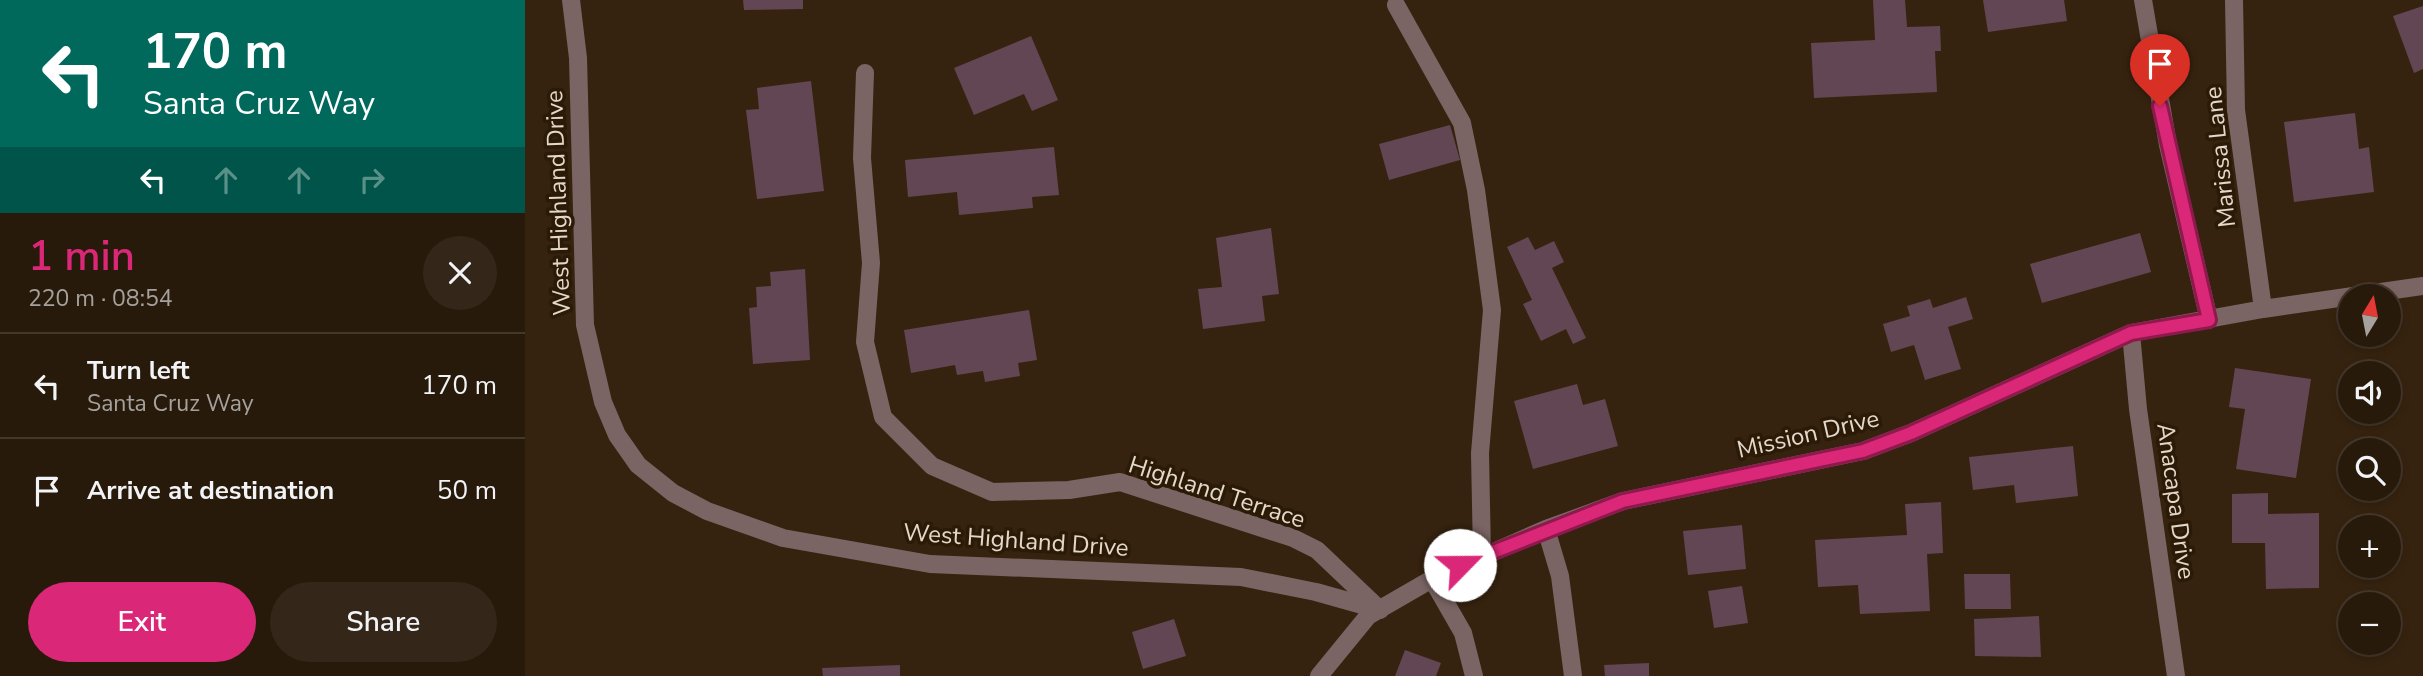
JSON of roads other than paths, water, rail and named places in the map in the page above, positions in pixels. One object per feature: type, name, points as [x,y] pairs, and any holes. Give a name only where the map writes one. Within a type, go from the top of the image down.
[{"type":"street","name":"West Highland Drive","points":[[571,0],[578,58],[585,325],[591,362],[603,402],[617,435],[638,465],[673,493],[707,511],[783,538],[930,564],[1241,577],[1316,592],[1380,610]]},
{"type":"street","points":[[2143,0],[2168,145],[2209,320]]},
{"type":"street","name":"Marissa Lane","points":[[2234,0],[2236,110],[2263,309]]},
{"type":"street","points":[[1396,5],[1462,122],[1476,190],[1492,310],[1480,453],[1482,556]]},
{"type":"street","name":"Highland Terrace","points":[[865,74],[862,158],[871,263],[865,342],[883,417],[932,466],[992,492],[1069,490],[1120,482],[1293,538],[1317,550],[1380,610]]},
{"type":"street","name":"Mission Drive","points":[[1319,676],[1368,616],[1432,579],[1546,529],[1623,501],[1863,451],[1911,433],[2131,333],[2263,309],[2423,286]]},
{"type":"street","name":"Anacapa Drive","points":[[2131,333],[2138,409],[2176,676]]},
{"type":"street","points":[[1546,529],[1560,576],[1573,676]]},
{"type":"street","points":[[1432,579],[1463,633],[1474,676]]}]
